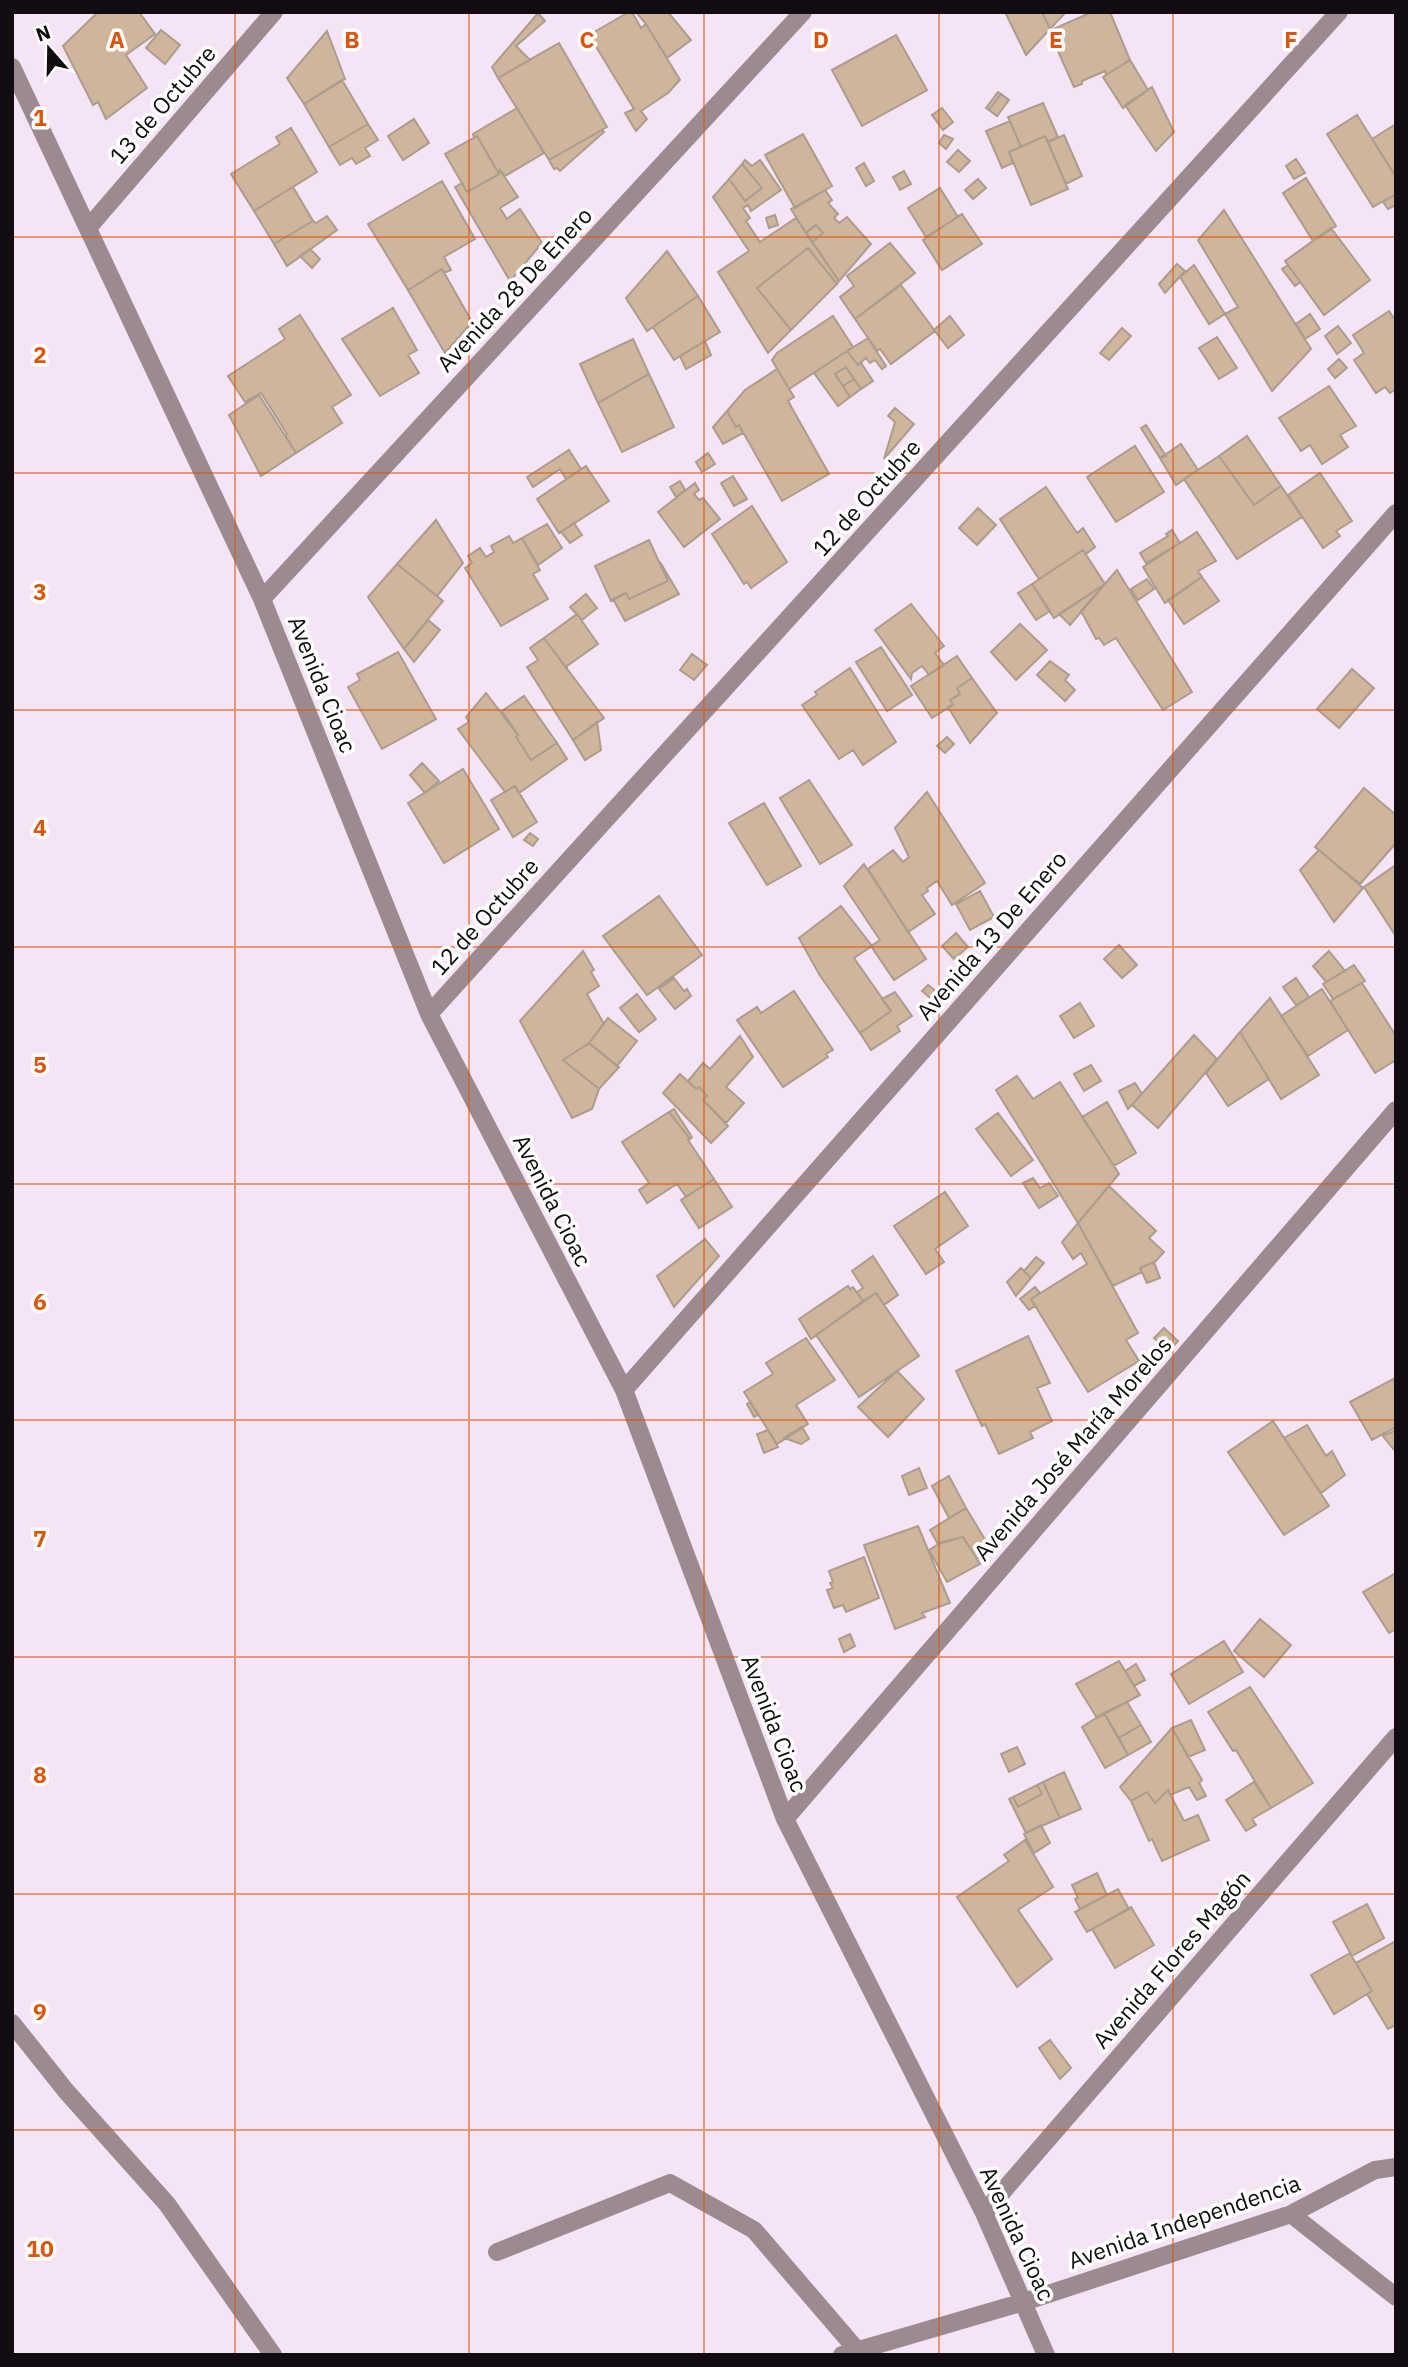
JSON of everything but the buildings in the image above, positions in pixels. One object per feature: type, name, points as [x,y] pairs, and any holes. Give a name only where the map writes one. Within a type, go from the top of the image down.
[{"type":"street","name":"13 de Octubre","points":[[88,228],[274,12]]},
{"type":"street","name":"Avenida 28 De Enero","points":[[262,599],[803,12]]},
{"type":"street","name":"12 de Octubre","points":[[429,1014],[1339,12]]},
{"type":"street","name":"Avenida Cioac","points":[[12,67],[262,599],[429,1014],[624,1390],[785,1819],[984,2213],[1046,2355]]},
{"type":"street","name":"Avenida 13 De Enero","points":[[624,1390],[1396,513]]},
{"type":"street","name":"Avenida José María Morelos","points":[[785,1819],[1396,1110]]},
{"type":"street","name":"Avenida Flores Magón","points":[[984,2213],[1396,1737]]},
{"type":"street","points":[[12,2022],[66,2091],[167,2204],[273,2355]]},
{"type":"street","points":[[1375,2170],[1396,2155]]},
{"type":"street","name":"Avenida Independencia","points":[[849,2352],[1024,2302],[1291,2214],[1375,2170],[1396,2167]]},
{"type":"street","points":[[497,2252],[670,2183],[754,2230],[849,2352]]},
{"type":"street","points":[[1291,2214],[1396,2297]]}]
